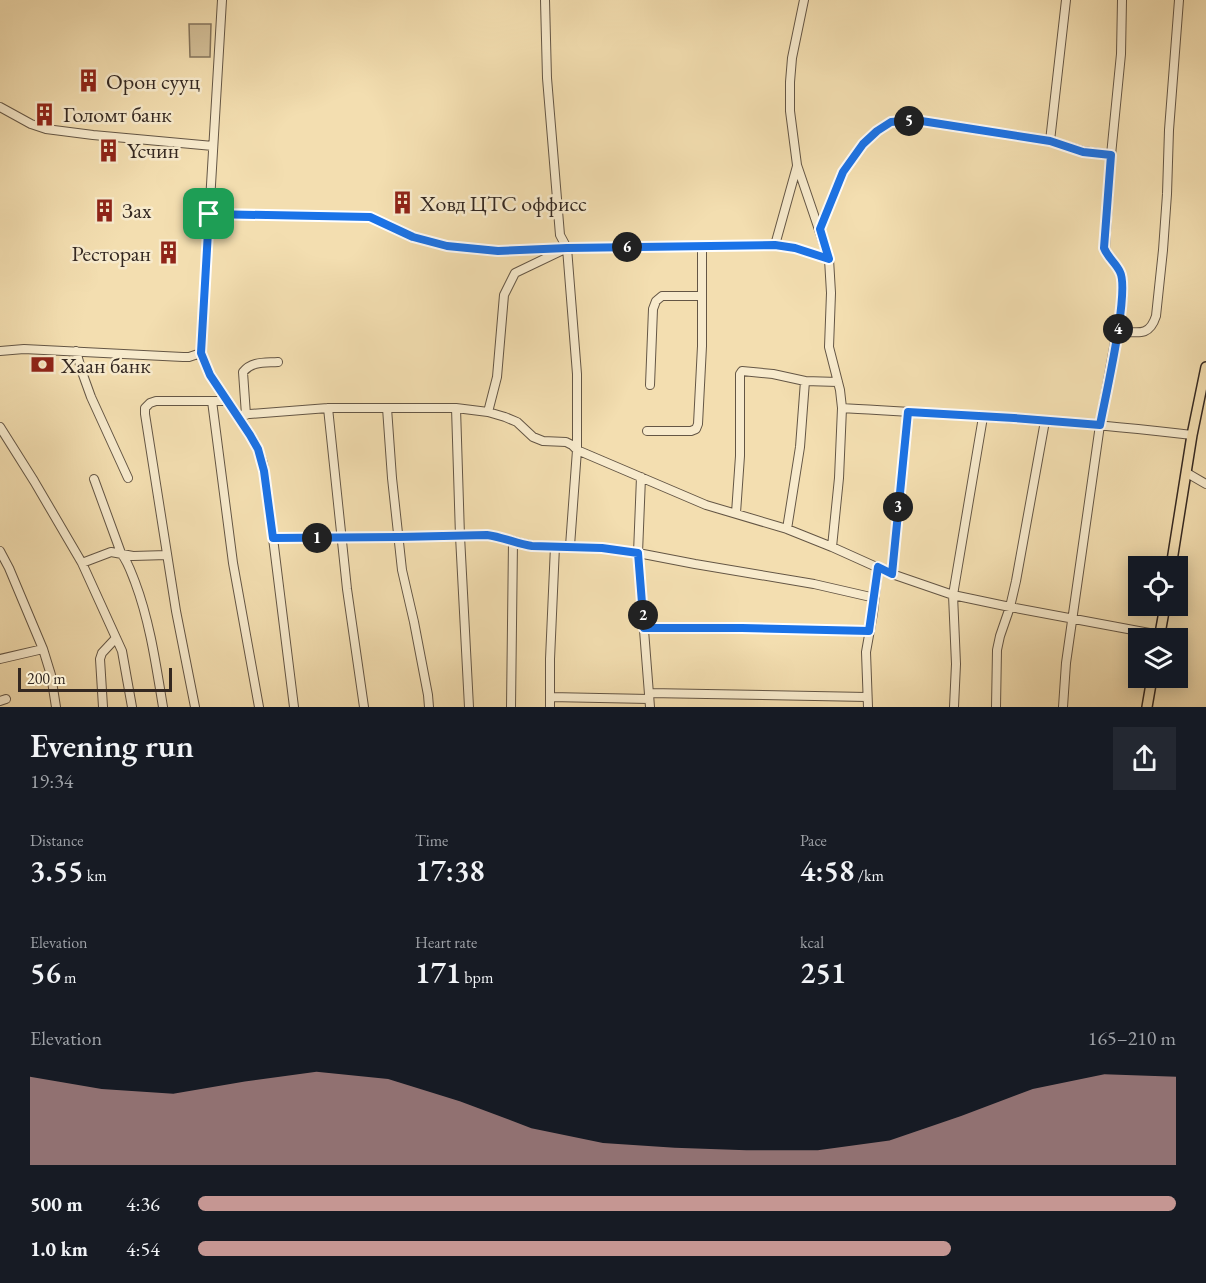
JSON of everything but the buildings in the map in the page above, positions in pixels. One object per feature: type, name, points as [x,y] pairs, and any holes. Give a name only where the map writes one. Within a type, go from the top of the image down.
[{"type":"main road","points":[[1173,556],[1192,435],[1206,367]]},
{"type":"main road","points":[[1147,707],[1150,688]]},
{"type":"street","points":[[222,0],[201,353],[210,375],[227,401],[241,415],[261,457],[294,707]]},
{"type":"street","points":[[545,0],[547,78],[560,235],[567,248],[577,374],[577,450],[570,546]]},
{"type":"street","points":[[804,0],[794,44],[790,82],[791,123],[797,165],[829,259],[831,293],[829,347],[842,408],[839,478],[832,547]]},
{"type":"street","points":[[1050,141],[1066,0]]},
{"type":"street","points":[[1063,707],[1072,619],[1100,425],[1122,294],[1120,272],[1104,248],[1121,54],[1122,0]]},
{"type":"street","points":[[1117,331],[1146,331],[1153,326],[1156,316],[1164,250],[1169,130],[1179,0]]},
{"type":"street","points":[[0,107],[31,124],[46,129],[213,146]]},
{"type":"street","points":[[820,229],[843,172],[863,144],[891,122],[915,120],[1050,141],[1083,152],[1111,155]]},
{"type":"street","points":[[775,245],[797,165]]},
{"type":"street","points":[[209,214],[370,217],[413,237],[447,246],[498,251],[775,245],[795,248],[829,259]]},
{"type":"street","points":[[647,431],[691,431],[696,429],[698,424],[702,346],[702,246]]},
{"type":"street","points":[[488,412],[497,377],[504,295],[515,273],[567,248]]},
{"type":"street","points":[[650,385],[651,326],[656,301],[662,296],[701,296]]},
{"type":"street","points":[[0,351],[24,349],[183,357],[201,353]]},
{"type":"street","points":[[76,351],[91,397],[128,478]]},
{"type":"street","points":[[241,415],[243,372],[248,366],[258,363],[278,362]]},
{"type":"street","points":[[736,513],[740,456],[740,374],[742,371],[805,381],[838,382]]},
{"type":"street","points":[[787,529],[800,447],[805,381]]},
{"type":"street","points":[[195,707],[176,611],[145,408],[156,401],[227,401]]},
{"type":"street","points":[[212,401],[233,563],[259,707]]},
{"type":"street","points":[[241,415],[328,408],[456,408],[488,412],[517,422],[534,437],[543,441],[566,442],[577,450],[706,505],[787,529],[892,574],[953,595],[1128,630]]},
{"type":"street","points":[[328,408],[341,538],[364,707]]},
{"type":"street","points":[[387,408],[402,570],[429,707]]},
{"type":"street","points":[[456,408],[469,707]]},
{"type":"street","points":[[842,408],[1100,425],[1192,435]]},
{"type":"street","points":[[892,574],[908,412]]},
{"type":"street","points":[[954,707],[956,664],[953,595],[983,417]]},
{"type":"street","points":[[996,707],[997,650],[1010,607],[1045,421]]},
{"type":"street","points":[[0,427],[82,563],[122,651],[132,707]]},
{"type":"street","points":[[1187,472],[1206,484]]},
{"type":"street","points":[[641,477],[638,553],[649,700]]},
{"type":"street","points":[[94,479],[121,553],[127,561],[140,594],[151,637],[163,707]]},
{"type":"street","points":[[273,538],[487,535],[532,546],[602,548],[638,553],[814,584],[874,598]]},
{"type":"street","points":[[511,707],[513,541]]},
{"type":"street","points":[[550,707],[555,546]]},
{"type":"street","points":[[0,552],[9,568],[43,650],[51,675],[56,707]]},
{"type":"street","points":[[82,563],[111,552],[133,556],[167,555]]},
{"type":"street","points":[[868,707],[866,652],[878,567]]},
{"type":"street","points":[[644,628],[869,631]]},
{"type":"street","points":[[103,707],[100,659],[102,653],[116,638]]},
{"type":"street","points":[[0,660],[43,650]]},
{"type":"street","points":[[550,697],[649,700],[867,698]]},
{"type":"shaded area","points":[[189,24],[211,24],[210,57],[190,57]]},
{"type":"place","name":"Орон сууц","points":[[88,81]]},
{"type":"place","name":"Голомт банк","points":[[45,114]]},
{"type":"place","name":"Үсчин","points":[[109,150]]},
{"type":"place","name":"Ховд ЦТС оффисс","points":[[402,203]]},
{"type":"place","name":"Зах","points":[[104,210]]},
{"type":"place","name":"Ресторан","points":[[169,253]]},
{"type":"place","name":"Хаан банк","points":[[43,365]]},
{"type":"route","points":[[915,120],[1050,141],[1083,152],[1111,155],[1104,248],[1120,272],[1122,294],[1100,425],[908,412],[892,574],[878,567],[869,631],[644,628],[638,553],[602,548],[532,546],[487,535],[273,538],[263,463],[258,449],[210,375],[201,353],[209,214],[370,217],[413,237],[447,246],[498,251],[775,245],[795,248],[829,259],[820,229],[843,172],[863,144],[877,131],[891,122],[915,120]]}]
